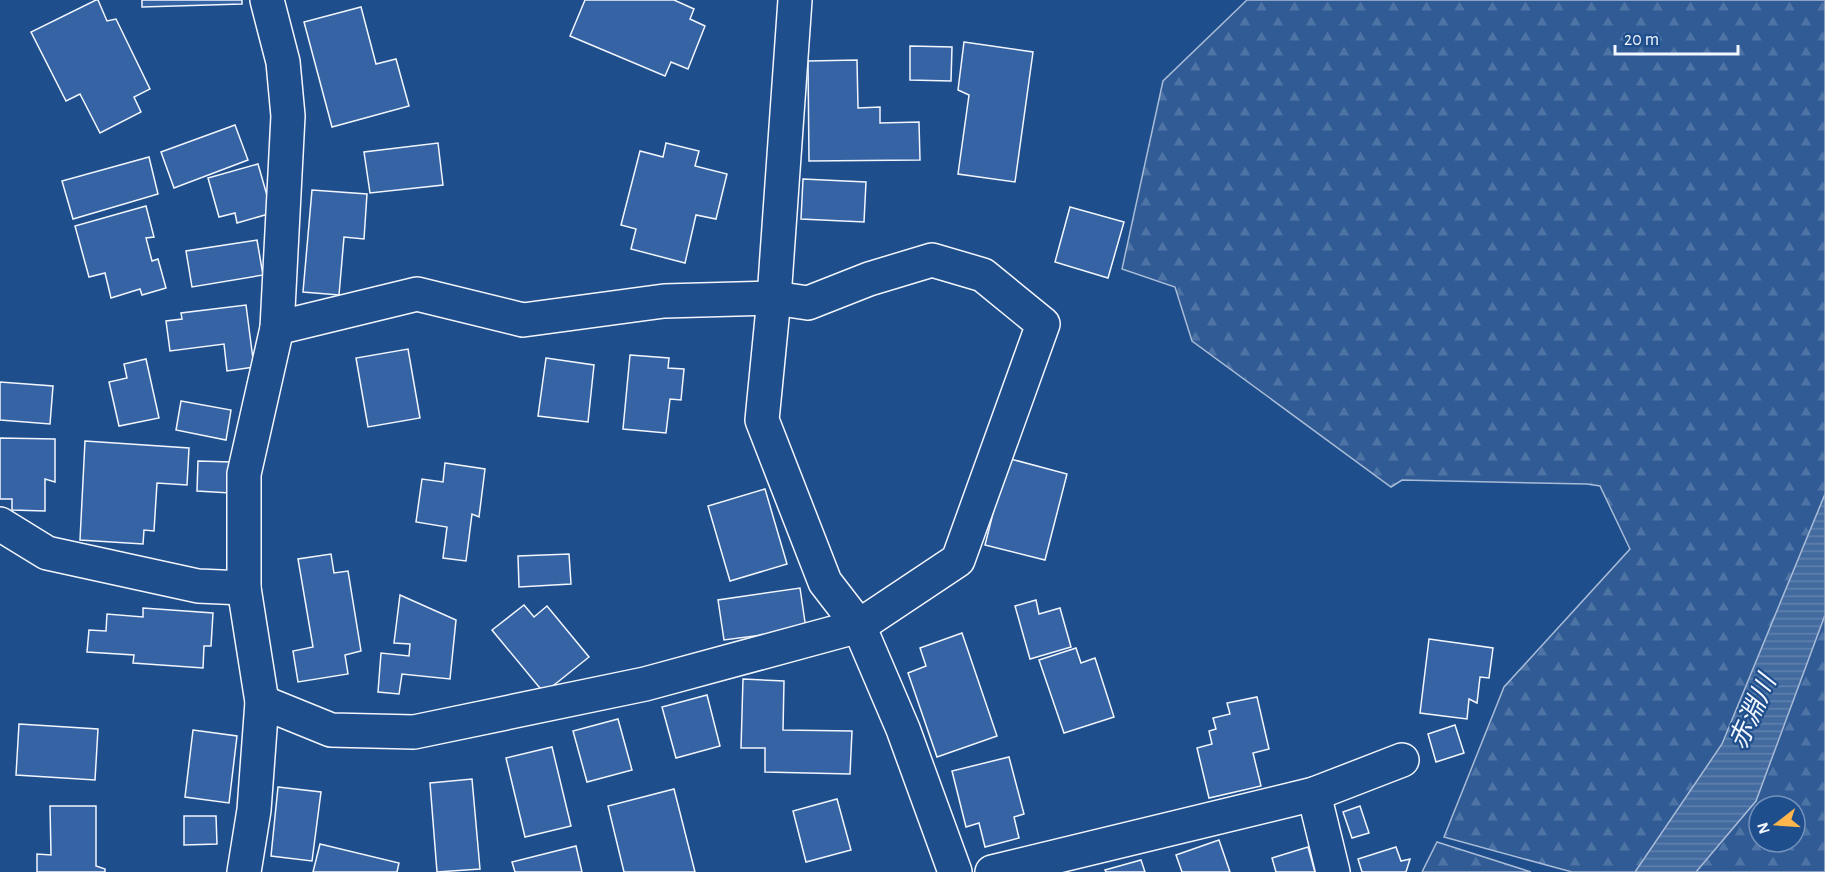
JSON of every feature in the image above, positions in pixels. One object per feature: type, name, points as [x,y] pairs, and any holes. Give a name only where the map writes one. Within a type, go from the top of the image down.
[{"type":"street","points":[[244,872],[255,810],[262,702],[244,588],[244,474],[277,328],[288,116],[283,62],[267,0]]},
{"type":"street","points":[[795,0],[774,298],[762,420],[825,582],[859,626],[903,729],[955,872]]},
{"type":"street","points":[[262,702],[331,730],[414,732],[645,684],[859,626],[958,560],[1043,324],[983,275],[932,260],[869,279],[808,303],[774,298],[664,301],[523,320],[417,294],[277,328]]},
{"type":"street","points":[[0,524],[47,553],[198,586],[244,588]]},
{"type":"street","points":[[992,872],[1314,794],[1402,760]]},
{"type":"street","points":[[1314,794],[1333,872]]},
{"type":"green space","points":[[1247,0],[1825,0],[1825,872],[1572,872],[1444,837],[1504,687],[1630,549],[1600,486],[1402,480],[1391,487],[1192,341],[1175,287],[1122,269],[1163,81]]},
{"type":"green space","points":[[1437,842],[1531,872],[1422,872]]},
{"type":"water","name":"赤淵川","points":[[1825,494],[1825,615],[1759,794],[1747,794],[1747,812],[1696,872],[1635,872],[1722,744]]},
{"type":"building","points":[[96,0],[107,21],[116,19],[150,89],[134,97],[141,112],[100,133],[80,94],[66,101],[31,32]]},
{"type":"building","points":[[142,0],[242,0],[242,4],[142,7]]},
{"type":"building","points":[[585,0],[674,0],[694,9],[690,19],[705,26],[688,69],[671,62],[665,76],[570,36]]},
{"type":"building","points":[[361,7],[376,64],[396,59],[409,106],[332,127],[304,22]]},
{"type":"building","points":[[964,42],[1033,52],[1015,182],[958,174],[969,95],[958,90]]},
{"type":"building","points":[[910,46],[952,47],[951,81],[910,80]]},
{"type":"building","points":[[857,60],[858,108],[880,107],[880,123],[919,122],[920,160],[809,161],[808,61]]},
{"type":"building","points":[[235,125],[248,160],[174,188],[161,152]]},
{"type":"building","points":[[438,143],[443,185],[370,193],[364,152]]},
{"type":"building","points":[[666,143],[699,151],[695,166],[727,174],[716,219],[696,215],[685,263],[631,249],[636,229],[621,225],[640,151],[663,157]]},
{"type":"building","points":[[149,157],[158,194],[73,219],[62,181]]},
{"type":"building","points":[[258,164],[272,213],[237,223],[235,213],[219,217],[208,178]]},
{"type":"building","points":[[803,179],[866,182],[864,222],[801,219]]},
{"type":"building","points":[[312,190],[367,194],[364,239],[344,237],[339,295],[303,292]]},
{"type":"building","points":[[146,206],[154,237],[146,238],[152,261],[158,259],[166,288],[142,295],[140,289],[111,298],[105,273],[89,277],[75,226]]},
{"type":"building","points":[[1070,207],[1124,222],[1108,278],[1055,262]]},
{"type":"building","points":[[257,240],[263,275],[192,287],[186,251]]},
{"type":"building","points":[[246,305],[254,367],[227,371],[224,344],[170,351],[166,321],[182,319],[181,313]]},
{"type":"building","points":[[408,349],[420,418],[368,427],[356,358]]},
{"type":"building","points":[[630,355],[669,358],[668,368],[684,369],[681,400],[670,399],[666,433],[623,429]]},
{"type":"building","points":[[546,358],[594,365],[588,422],[538,416]]},
{"type":"building","points":[[146,359],[159,418],[119,426],[109,382],[127,378],[124,364]]},
{"type":"building","points":[[0,382],[53,386],[50,424],[0,420]]},
{"type":"building","points":[[181,401],[231,410],[226,440],[176,430]]},
{"type":"building","points":[[0,438],[55,439],[55,482],[45,479],[45,511],[12,510],[12,499],[0,499]]},
{"type":"building","points":[[85,441],[189,448],[187,485],[157,483],[154,531],[144,530],[143,544],[80,540]]},
{"type":"building","points":[[1007,458],[1067,474],[1045,560],[985,545]]},
{"type":"building","points":[[198,461],[231,462],[230,493],[197,491]]},
{"type":"building","points":[[445,463],[485,469],[479,517],[472,514],[466,561],[443,558],[447,527],[416,522],[422,479],[443,482]]},
{"type":"building","points":[[765,489],[787,564],[730,581],[708,506]]},
{"type":"building","points":[[331,554],[334,573],[348,571],[361,651],[345,655],[348,674],[298,682],[293,651],[313,647],[298,559]]},
{"type":"building","points":[[569,554],[571,584],[519,587],[518,556]]},
{"type":"building","points":[[800,588],[806,629],[724,640],[718,600]]},
{"type":"building","points":[[400,595],[456,620],[450,679],[402,674],[399,694],[378,692],[381,653],[409,656],[410,644],[394,643]]},
{"type":"building","points":[[1036,600],[1039,614],[1060,608],[1071,647],[1030,659],[1015,606]]},
{"type":"building","points":[[524,605],[534,617],[547,606],[589,657],[544,693],[492,630]]},
{"type":"building","points":[[143,608],[213,613],[211,646],[204,646],[203,668],[133,663],[134,655],[87,652],[89,630],[106,631],[107,614],[143,617]]},
{"type":"building","points":[[962,633],[997,736],[937,757],[908,673],[926,666],[920,648]]},
{"type":"building","points":[[1429,639],[1493,648],[1489,678],[1480,677],[1477,703],[1469,699],[1467,719],[1420,713]]},
{"type":"building","points":[[1076,648],[1081,663],[1095,658],[1114,717],[1064,733],[1039,660]]},
{"type":"building","points":[[743,679],[784,681],[783,730],[852,731],[850,774],[765,772],[765,748],[741,748]]},
{"type":"building","points":[[707,695],[720,746],[676,758],[662,707]]},
{"type":"building","points":[[1257,697],[1269,749],[1253,753],[1261,786],[1209,798],[1197,748],[1212,744],[1209,731],[1216,729],[1213,718],[1230,714],[1227,703]]},
{"type":"building","points":[[618,719],[632,770],[587,782],[573,731]]},
{"type":"building","points":[[19,724],[98,729],[95,780],[16,775]]},
{"type":"building","points":[[1455,725],[1464,753],[1436,762],[1428,734]]},
{"type":"building","points":[[193,730],[237,736],[229,803],[185,797]]},
{"type":"building","points":[[552,747],[571,826],[525,837],[506,758]]},
{"type":"building","points":[[1009,757],[1024,814],[1014,817],[1019,838],[985,847],[979,823],[966,827],[952,771]]},
{"type":"building","points":[[472,779],[480,869],[437,872],[430,783]]},
{"type":"building","points":[[278,787],[321,792],[312,861],[271,856]]},
{"type":"building","points":[[674,789],[695,872],[624,872],[608,806]]},
{"type":"building","points":[[837,799],[851,850],[806,862],[793,811]]},
{"type":"building","points":[[50,806],[96,806],[96,866],[105,869],[105,872],[37,872],[37,854],[51,855]]},
{"type":"building","points":[[1360,806],[1369,833],[1352,838],[1343,812]]},
{"type":"building","points":[[184,816],[216,816],[217,844],[184,845]]},
{"type":"building","points":[[1219,840],[1230,872],[1182,872],[1176,855]]},
{"type":"building","points":[[320,844],[399,863],[397,872],[313,872]]},
{"type":"building","points":[[576,846],[582,872],[515,872],[512,862]]},
{"type":"building","points":[[1308,847],[1315,872],[1276,872],[1272,858]]},
{"type":"building","points":[[1396,847],[1401,861],[1410,859],[1406,872],[1362,872],[1358,859]]},
{"type":"building","points":[[1141,860],[1145,872],[1106,872],[1105,870]]}]
